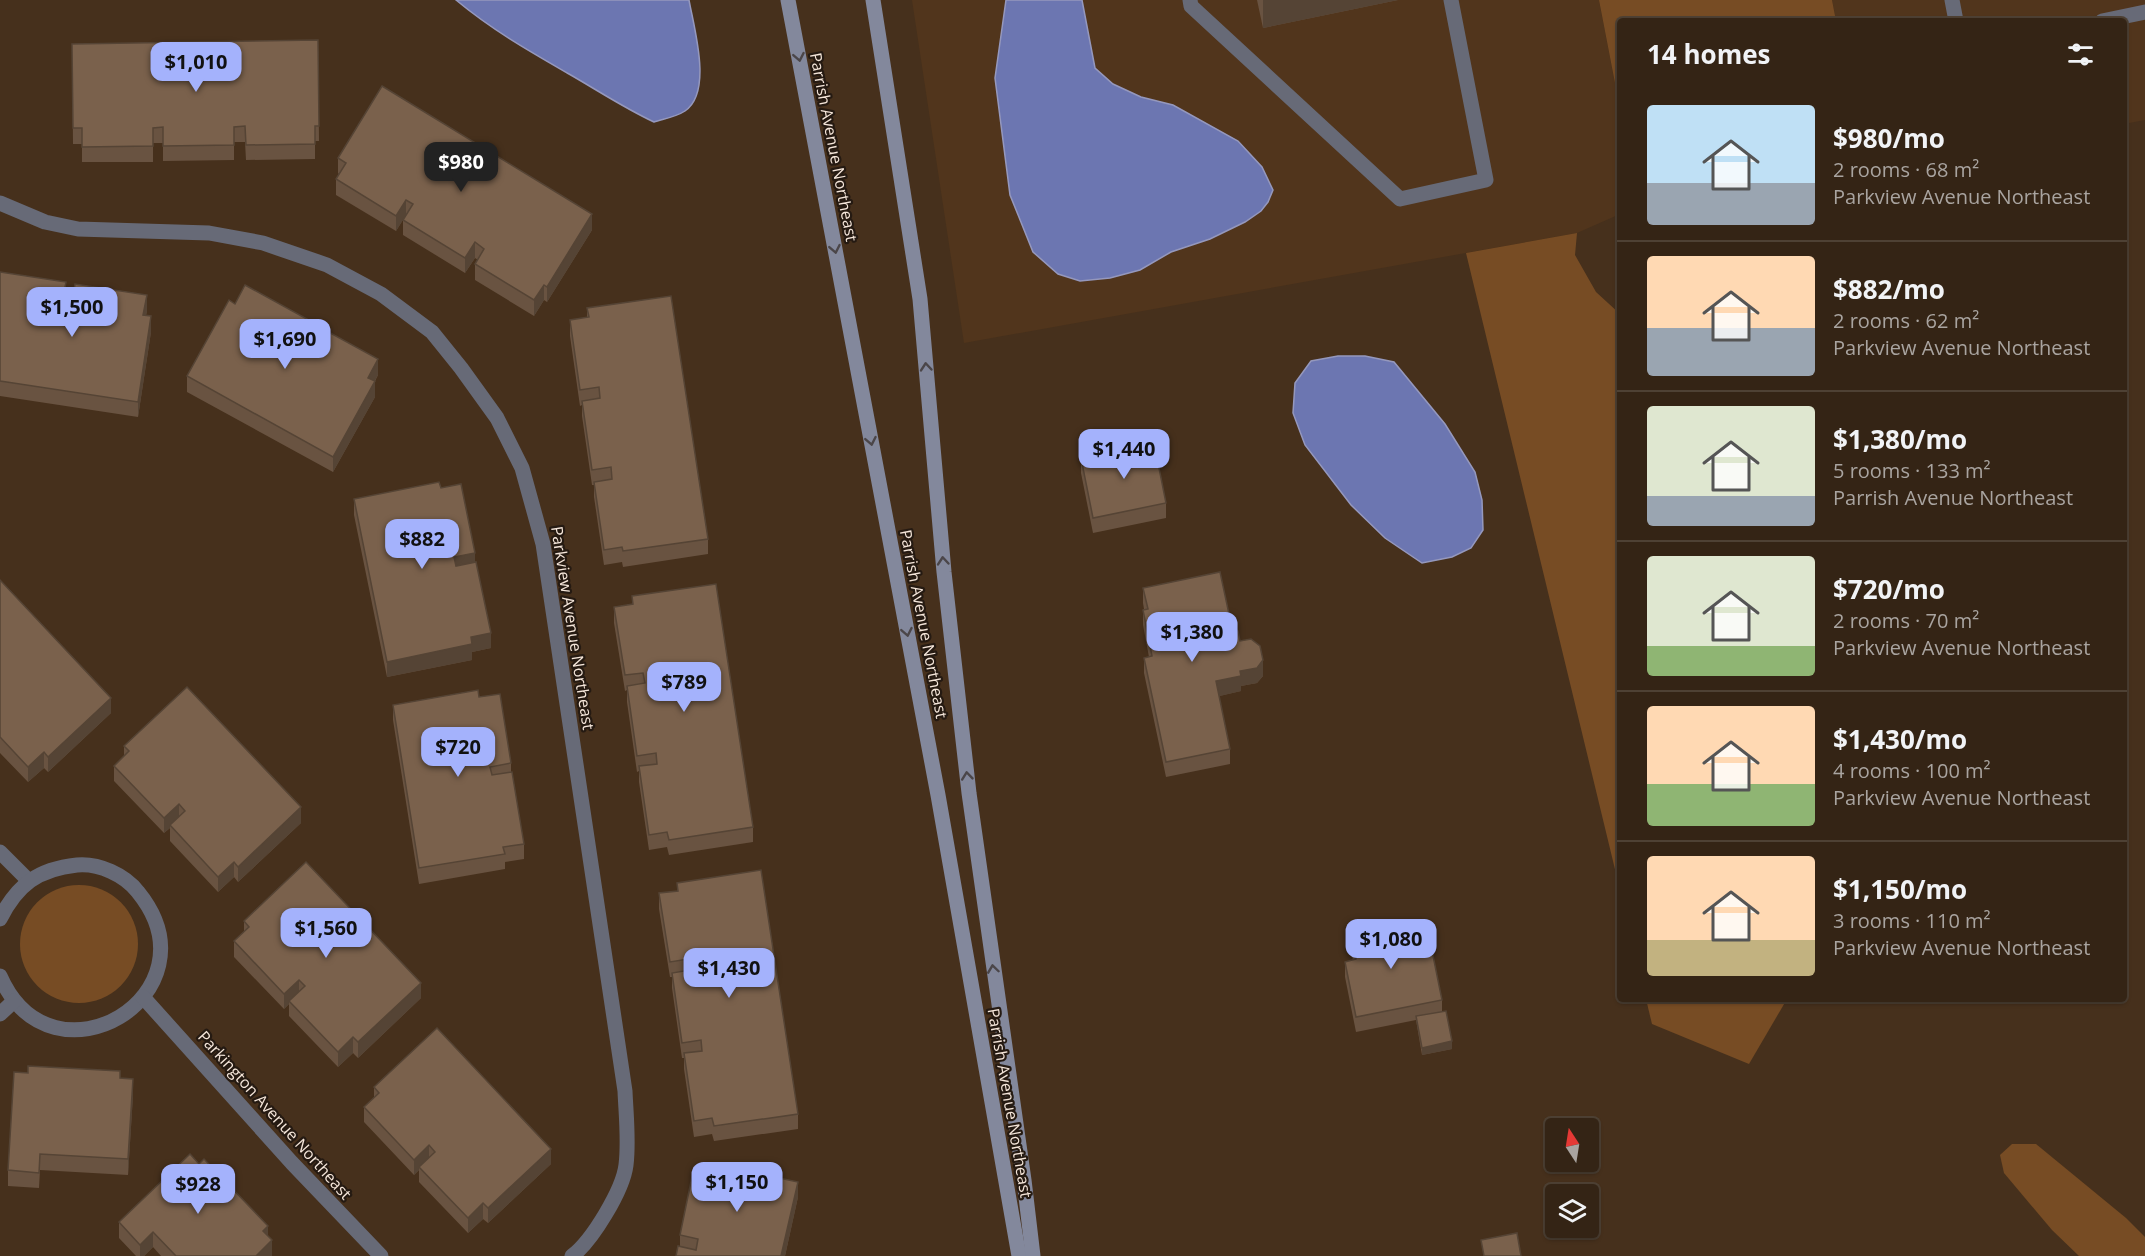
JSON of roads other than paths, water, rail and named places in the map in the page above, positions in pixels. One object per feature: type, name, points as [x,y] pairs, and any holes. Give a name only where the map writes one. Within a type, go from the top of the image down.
[{"type":"main road","name":"Parrish Avenue Northeast","points":[[788,0],[938,795],[1018,1256]]},
{"type":"main road","name":"Parrish Avenue Northeast","points":[[873,0],[920,299],[944,572],[969,793],[1033,1256]]},
{"type":"street","points":[[1190,0],[1191,6],[1400,199],[1486,180],[1451,0]]},
{"type":"street","points":[[1952,0],[1955,18]]},
{"type":"street","points":[[2116,18],[2145,12]]},
{"type":"street","name":"Parkview Avenue Northeast","points":[[0,203],[45,222],[78,228],[209,233],[263,243],[327,265],[381,294],[432,332],[497,418],[522,468],[543,544],[625,1091],[626,1167],[602,1221],[572,1256]]},
{"type":"street","points":[[0,852],[29,881]]},
{"type":"street","points":[[0,920],[10,900],[29,881],[54,868],[81,865],[108,870],[132,885],[150,906],[159,932],[160,960],[152,986],[135,1008],[113,1022],[86,1030],[60,1029],[34,1018],[14,1001],[0,976]]},
{"type":"street","name":"Parkington Avenue Northeast","points":[[143,997],[292,1163],[381,1256]]},
{"type":"street","points":[[0,1014],[14,1001]]},
{"type":"water","points":[[456,0],[689,0],[699,59],[698,90],[693,102],[685,111],[654,122],[525,48],[483,21]]},
{"type":"water","points":[[1006,0],[1082,0],[1095,68],[1113,84],[1141,97],[1173,105],[1238,141],[1262,167],[1273,190],[1261,211],[1245,222],[1210,239],[1171,252],[1140,270],[1110,278],[1080,281],[1058,274],[1033,252],[1010,195],[995,78]]},
{"type":"water","points":[[1338,356],[1365,356],[1394,362],[1445,424],[1475,472],[1482,500],[1483,530],[1471,548],[1452,557],[1422,563],[1385,538],[1351,505],[1305,445],[1293,413],[1295,383],[1311,361]]}]
